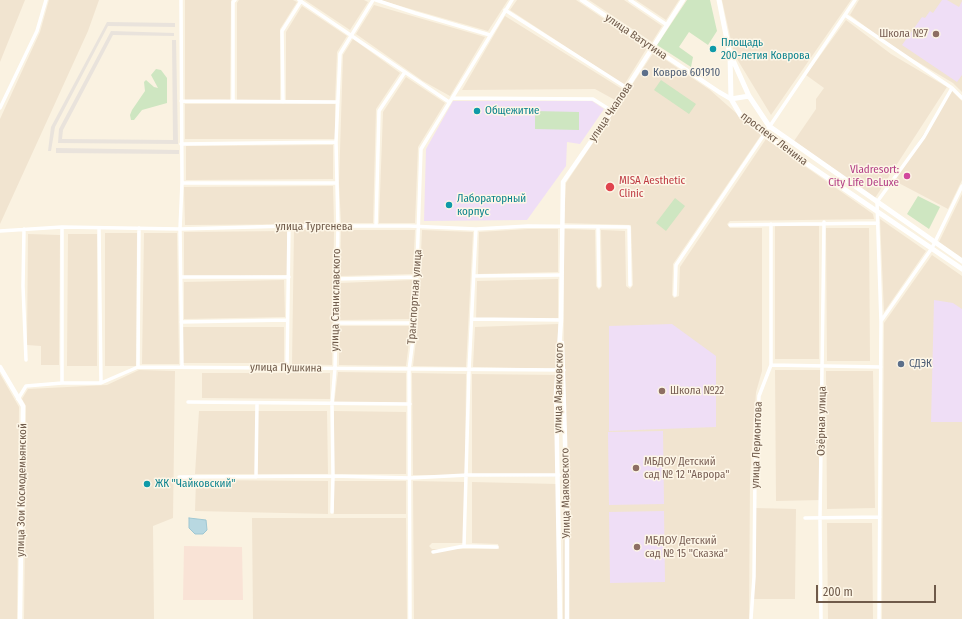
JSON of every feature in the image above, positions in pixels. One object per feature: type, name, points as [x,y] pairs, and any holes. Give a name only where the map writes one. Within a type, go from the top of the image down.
[{"type":"main road","points":[[719,0],[730,55],[731,99]]},
{"type":"main road","points":[[730,55],[749,96]]},
{"type":"main road","name":"проспект Ленина","points":[[962,261],[769,126],[749,96],[731,99],[741,116],[765,135],[962,269]]},
{"type":"street","points":[[0,108],[37,31],[46,0]]},
{"type":"street","points":[[181,0],[182,183],[180,229],[182,367]]},
{"type":"street","points":[[233,101],[235,0]]},
{"type":"street","name":"улица Станиславского","points":[[332,512],[332,404],[335,368],[338,227],[336,142],[340,54],[373,0]]},
{"type":"street","points":[[376,0],[490,35]]},
{"type":"street","name":"Транспортная улица","points":[[410,619],[409,370],[417,277],[421,149],[512,0]]},
{"type":"street","name":"улица Ватутина","points":[[582,0],[731,99]]},
{"type":"street","points":[[630,0],[667,25]]},
{"type":"street","name":"улица Чкалова","points":[[577,162],[612,111],[683,0]]},
{"type":"street","points":[[676,296],[676,266],[855,0]]},
{"type":"street","points":[[283,102],[282,31],[300,1],[449,102]]},
{"type":"street","points":[[505,10],[626,88]]},
{"type":"street","points":[[845,16],[952,88],[962,98]]},
{"type":"street","points":[[376,226],[379,111],[405,72]]},
{"type":"street","points":[[879,619],[881,322],[878,223],[876,211],[877,202],[920,142],[952,88]]},
{"type":"street","points":[[452,98],[593,99],[612,111]]},
{"type":"street","points":[[181,101],[338,102]]},
{"type":"street","points":[[181,144],[336,142]]},
{"type":"street","name":"улица Маяковского","points":[[560,619],[559,475],[556,393],[562,370],[561,226],[563,182],[577,162]]},
{"type":"street","points":[[182,183],[336,183]]},
{"type":"street","points":[[881,322],[932,248],[962,186]]},
{"type":"street","points":[[730,225],[824,222],[878,223]]},
{"type":"street","name":"Озёрная улица","points":[[821,619],[820,518],[824,222]]},
{"type":"street","name":"улица Лермонтова","points":[[751,619],[754,577],[755,473],[759,396],[771,365],[771,224]]},
{"type":"street","points":[[287,367],[286,320],[289,277],[289,226]]},
{"type":"street","name":"улица Тургенева","points":[[0,231],[62,227],[180,229],[289,226],[418,226],[476,229],[561,226],[629,227],[630,285]]},
{"type":"street","points":[[62,227],[62,383]]},
{"type":"street","points":[[598,227],[599,286]]},
{"type":"street","points":[[99,228],[101,383]]},
{"type":"street","points":[[138,367],[139,228]]},
{"type":"street","points":[[24,229],[23,286],[26,360]]},
{"type":"street","points":[[464,546],[468,475],[469,370],[476,229]]},
{"type":"street","points":[[474,276],[561,275]]},
{"type":"street","points":[[181,277],[289,277]]},
{"type":"street","points":[[337,280],[417,277]]},
{"type":"street","points":[[472,319],[561,320]]},
{"type":"street","points":[[181,322],[286,320]]},
{"type":"street","points":[[336,323],[414,322]]},
{"type":"street","points":[[771,365],[881,367]]},
{"type":"street","name":"улица Зои Космодемьянской","points":[[0,367],[22,406],[20,619]]},
{"type":"street","name":"улица Пушкина","points":[[18,399],[26,386],[62,383],[101,383],[138,367],[562,370]]},
{"type":"street","name":"Улица Маяковского","points":[[562,370],[567,619]]},
{"type":"street","points":[[188,402],[257,404],[410,404]]},
{"type":"street","points":[[256,477],[257,404]]},
{"type":"street","points":[[179,477],[333,476],[410,478],[468,475],[559,475]]},
{"type":"street","points":[[805,518],[880,517]]},
{"type":"street","points":[[433,552],[464,546],[497,547]]},
{"type":"shaded area","points":[[0,0],[25,0],[0,62]]},
{"type":"shaded area","points":[[49,0],[99,0],[88,31],[0,224],[0,119],[40,32]]},
{"type":"shaded area","points":[[185,0],[231,0],[230,100],[185,100]]},
{"type":"shaded area","points":[[239,0],[293,0],[297,2],[280,29],[280,101],[237,100],[237,3]]},
{"type":"shaded area","points":[[305,0],[364,0],[368,2],[350,30]]},
{"type":"shaded area","points":[[379,0],[508,0],[488,31]]},
{"type":"shaded area","points":[[517,0],[576,0],[647,48],[624,85],[510,10]]},
{"type":"shaded area","points":[[589,0],[624,0],[662,26],[652,42]]},
{"type":"shaded area","points":[[636,0],[679,0],[666,20]]},
{"type":"shaded area","points":[[722,0],[851,0],[771,115],[734,54]]},
{"type":"shaded area","points":[[859,0],[962,0],[962,92],[953,83],[894,48],[850,15]]},
{"type":"shaded area","name":"Школа №7","points":[[942,0],[947,0],[959,7],[962,1],[962,75],[957,82],[902,45],[922,17],[925,18],[930,11],[933,13]]},
{"type":"shaded area","points":[[374,5],[485,37],[450,96],[423,81],[356,34]]},
{"type":"shaded area","points":[[302,6],[347,36],[337,52],[335,101],[286,101],[286,32]]},
{"type":"shaded area","points":[[505,16],[622,89],[615,100],[595,89],[462,90]]},
{"type":"shaded area","points":[[846,20],[891,54],[947,87],[875,198],[794,141],[816,109],[816,99],[824,88],[806,75]]},
{"type":"shaded area","points":[[107,22],[175,23],[175,27],[108,26],[55,127],[51,151],[48,151],[51,127]]},
{"type":"shaded area","points":[[111,31],[174,33],[174,36],[113,35],[63,130],[62,139],[173,140],[172,40],[176,40],[178,144],[58,143],[59,129]]},
{"type":"shaded area","points":[[353,39],[400,73],[376,109],[373,223],[341,223],[339,183],[343,55]]},
{"type":"shaded area","points":[[654,52],[710,90],[761,135],[673,264],[672,295],[674,298],[679,296],[680,267],[766,139],[873,214],[874,219],[730,221],[727,224],[730,228],[762,228],[762,371],[756,392],[750,478],[749,619],[563,619],[564,229],[595,230],[596,286],[599,290],[602,286],[601,230],[625,231],[626,286],[630,289],[633,285],[631,225],[564,223],[566,183]]},
{"type":"shaded area","points":[[406,77],[445,103],[418,147],[415,223],[379,223],[383,112]]},
{"type":"shaded area","points":[[952,91],[962,101],[962,180],[948,209],[893,180]]},
{"type":"shaded area","points":[[453,101],[592,101],[604,109],[580,144],[567,142],[566,166],[527,220],[424,221],[426,149]]},
{"type":"shaded area","points":[[185,104],[335,104],[335,139],[185,139]]},
{"type":"shaded area","points":[[333,145],[333,179],[186,180],[186,146]]},
{"type":"shaded area","points":[[56,148],[179,150],[179,154],[56,153]]},
{"type":"shaded area","points":[[333,186],[334,224],[185,225],[184,187]]},
{"type":"shaded area","points":[[962,194],[962,258],[939,242]]},
{"type":"shaded area","points":[[880,219],[926,251],[884,312]]},
{"type":"shaded area","points":[[775,226],[819,226],[819,359],[775,359]]},
{"type":"shaded area","points":[[826,228],[869,228],[870,361],[827,361]]},
{"type":"shaded area","points":[[558,229],[558,272],[478,274],[479,232]]},
{"type":"shaded area","points":[[294,230],[334,230],[332,365],[292,364]]},
{"type":"shaded area","points":[[341,230],[415,230],[413,274],[340,276]]},
{"type":"shaded area","points":[[422,230],[473,232],[466,367],[413,366],[418,323]]},
{"type":"shaded area","points":[[287,231],[287,275],[184,277],[184,232]]},
{"type":"shaded area","points":[[105,233],[137,233],[136,366],[105,366]]},
{"type":"shaded area","points":[[144,233],[177,233],[179,364],[142,364]]},
{"type":"shaded area","points":[[28,234],[60,235],[59,365],[41,365],[41,346],[27,345]]},
{"type":"shaded area","points":[[68,234],[97,234],[97,366],[67,366]]},
{"type":"shaded area","points":[[932,255],[962,276],[962,619],[882,619],[884,323]]},
{"type":"shaded area","points":[[558,279],[558,318],[476,321],[477,281]]},
{"type":"shaded area","points":[[284,280],[285,317],[184,319],[184,282]]},
{"type":"shaded area","points":[[413,280],[411,319],[340,320],[340,283]]},
{"type":"shaded area","points":[[934,300],[953,303],[962,309],[962,422],[931,422]]},
{"type":"shaded area","points":[[558,324],[558,369],[473,367],[475,327]]},
{"type":"shaded area","name":"Школа №22","points":[[672,324],[716,356],[716,427],[609,431],[609,326]]},
{"type":"shaded area","points":[[339,326],[411,326],[406,366],[339,365]]},
{"type":"shaded area","points":[[183,327],[284,327],[284,363],[183,363]]},
{"type":"shaded area","points":[[139,370],[175,371],[173,518],[153,526],[154,619],[24,619],[26,406],[22,399],[28,389],[107,385]]},
{"type":"shaded area","points":[[775,370],[820,370],[822,500],[776,501]]},
{"type":"shaded area","points":[[826,371],[873,371],[875,508],[827,509]]},
{"type":"shaded area","points":[[338,372],[406,373],[406,405],[334,405]]},
{"type":"shaded area","points":[[202,373],[330,373],[330,399],[202,398]]},
{"type":"shaded area","points":[[412,373],[466,374],[465,475],[413,475]]},
{"type":"shaded area","points":[[0,374],[19,407],[17,619],[0,619]]},
{"type":"shaded area","points":[[472,374],[558,375],[558,477],[472,476]]},
{"type":"shaded area","points":[[199,411],[327,411],[328,474],[195,474]]},
{"type":"shaded area","points":[[334,411],[406,412],[406,474],[334,474]]},
{"type":"shaded area","name":"МБДОУ Детский сад № 12 \"Аврора\"","points":[[663,431],[664,504],[609,505],[608,432]]},
{"type":"shaded area","points":[[196,480],[328,481],[328,514],[195,511]]},
{"type":"shaded area","points":[[334,481],[406,481],[406,514],[334,514]]},
{"type":"shaded area","points":[[413,481],[465,482],[465,543],[432,543],[429,546],[432,549],[499,549],[498,544],[472,543],[472,482],[558,484],[557,619],[414,619]]},
{"type":"shaded area","points":[[755,508],[796,509],[795,599],[753,599]]},
{"type":"shaded area","name":"МБДОУ Детский сад № 15 \"Сказка\"","points":[[664,511],[665,582],[610,583],[609,512]]},
{"type":"shaded area","points":[[252,518],[406,518],[407,619],[253,619]]},
{"type":"shaded area","points":[[827,523],[872,523],[873,619],[828,619]]},
{"type":"shaded area","points":[[184,546],[242,547],[243,600],[183,600]]},
{"type":"green space","points":[[687,0],[710,0],[717,31],[708,45],[689,32],[679,47],[693,57],[691,67],[657,45]]},
{"type":"green space","points":[[156,69],[161,70],[167,78],[167,103],[142,110],[134,120],[131,120],[130,115],[132,110],[145,91],[144,82],[146,80],[154,87],[158,88],[151,75]]},
{"type":"green space","points":[[661,80],[696,104],[689,114],[654,90]]},
{"type":"green space","points":[[535,111],[579,112],[579,130],[535,129]]},
{"type":"green space","points":[[918,196],[940,207],[929,229],[907,214]]},
{"type":"green space","points":[[675,198],[685,206],[666,231],[656,223]]},
{"type":"water","points":[[189,518],[206,520],[207,530],[203,534],[195,534],[189,528]]},
{"type":"place","name":"Школа №7","points":[[936,34]]},
{"type":"place","name":"Площадь 200-летия Коврова","points":[[713,49]]},
{"type":"place","name":"Ковров 601910","points":[[645,73]]},
{"type":"place","name":"Общежитие","points":[[477,111]]},
{"type":"place","name":"Vladresort: City Life DeLuxe","points":[[907,176]]},
{"type":"place","name":"MISA Aesthetic Clinic","points":[[610,187]]},
{"type":"place","name":"Лабораторный корпус","points":[[449,205]]},
{"type":"place","name":"СДЭК","points":[[901,364]]},
{"type":"place","name":"Школа №22","points":[[662,391]]},
{"type":"place","name":"МБДОУ Детский сад № 12 \"Аврора\"","points":[[636,468]]},
{"type":"place","name":"ЖК \"Чайковский\"","points":[[147,484]]},
{"type":"place","name":"МБДОУ Детский сад № 15 \"Сказка\"","points":[[637,547]]}]
